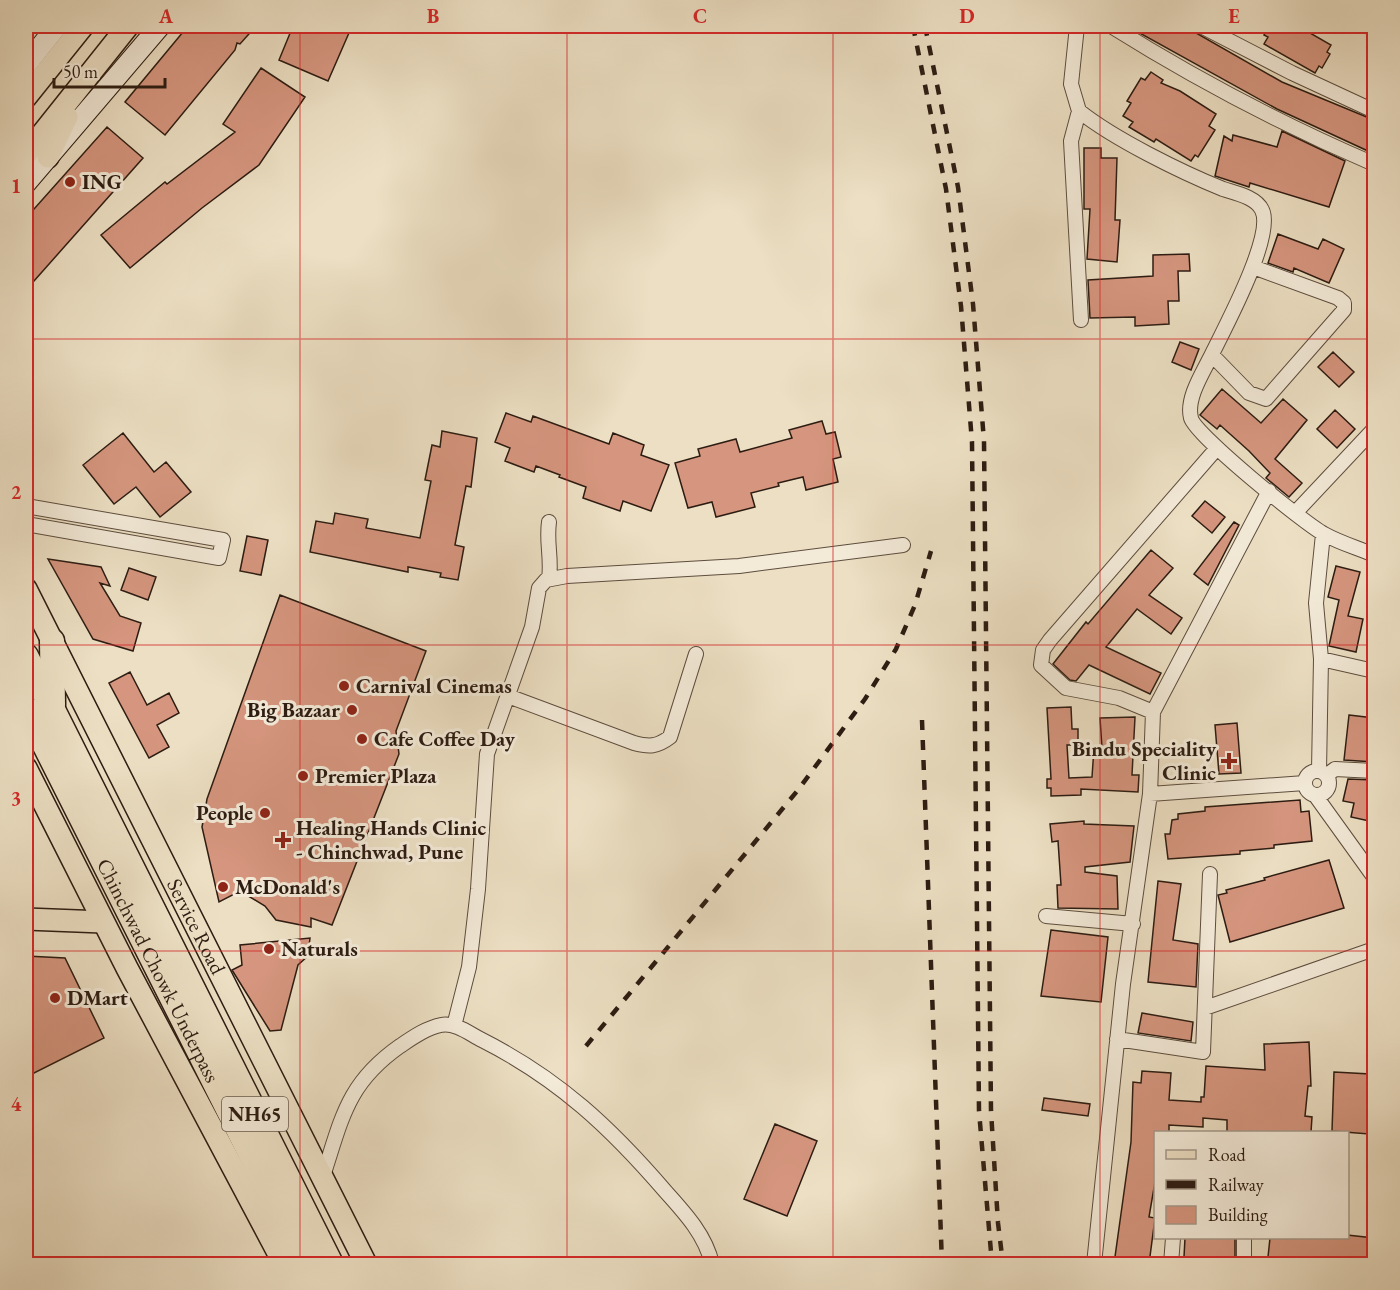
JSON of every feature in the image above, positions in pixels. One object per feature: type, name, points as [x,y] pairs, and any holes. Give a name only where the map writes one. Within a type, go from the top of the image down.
[{"type":"highway","points":[[52,641],[53,711]]},
{"type":"highway","name":"NH65","points":[[26,656],[53,711]]},
{"type":"highway","name":"Chinchwad Chowk Underpass","points":[[26,708],[306,1264]]},
{"type":"highway","name":"Chinchwad Chowk Underpass","points":[[53,711],[331,1264]]},
{"type":"main road","points":[[26,81],[72,26]]},
{"type":"main road","points":[[26,81],[83,26]]},
{"type":"main road","points":[[26,154],[128,26]]},
{"type":"main road","points":[[48,157],[62,123],[140,26]]},
{"type":"main road","name":"Service Road","points":[[26,589],[366,1264]]},
{"type":"main road","points":[[26,768],[104,922],[284,1264]]},
{"type":"main road","points":[[26,919],[104,922]]},
{"type":"street","points":[[26,81],[57,26]]},
{"type":"street","points":[[26,183],[160,26]]},
{"type":"street","points":[[1077,26],[1071,84],[1079,111],[1071,141],[1081,320]]},
{"type":"street","points":[[1111,26],[1160,57],[1279,120],[1374,164]]},
{"type":"street","points":[[1201,26],[1292,73],[1374,111]]},
{"type":"street","points":[[1366,26],[1374,28]]},
{"type":"street","points":[[1079,111],[1162,160],[1206,182],[1253,200],[1262,209],[1265,224],[1253,267],[1197,385],[1190,407],[1191,418],[1195,427],[1217,448],[1323,534],[1374,555]]},
{"type":"street","points":[[1212,355],[1249,393],[1266,399],[1344,310],[1344,303],[1338,298],[1253,267]]},
{"type":"street","points":[[1296,513],[1374,429]]},
{"type":"street","points":[[1154,712],[1119,698],[1066,688],[1041,665],[1043,650],[1050,639],[1217,448]]},
{"type":"street","points":[[1094,1264],[1117,1039],[1150,794],[1154,712],[1269,491]]},
{"type":"street","points":[[26,506],[223,540],[219,558],[26,524]]},
{"type":"street","points":[[82,534],[86,515]]},
{"type":"street","points":[[549,522],[548,553],[552,560],[549,579]]},
{"type":"street","points":[[1315,795],[1324,794],[1330,780],[1323,773],[1321,659],[1316,603],[1323,534]]},
{"type":"street","points":[[454,1026],[467,975],[478,889],[487,754],[532,627],[539,588],[549,579],[739,566],[903,545]]},
{"type":"street","points":[[508,696],[634,743],[660,746],[670,737],[696,654]]},
{"type":"street","points":[[1321,659],[1374,671]]},
{"type":"street","points":[[1374,771],[1335,768],[1323,773],[1308,774],[1305,783],[1308,791],[1315,795],[1374,877]]},
{"type":"street","points":[[1150,794],[1305,783]]},
{"type":"street","points":[[1117,1039],[1203,1052],[1210,874]]},
{"type":"street","points":[[1046,916],[1132,924]]},
{"type":"street","points":[[1205,1008],[1374,949]]},
{"type":"street","points":[[322,1179],[347,1105],[367,1073],[413,1037],[441,1025],[454,1026],[511,1055],[596,1116],[689,1218],[706,1247],[712,1264]]},
{"type":"street","points":[[1171,1264],[1173,1239]]},
{"type":"street","points":[[1244,1239],[1244,1264]]},
{"type":"building","points":[[188,26],[256,26],[240,44],[237,43],[235,50],[165,135],[125,102]]},
{"type":"building","points":[[293,26],[352,26],[328,81],[279,60]]},
{"type":"building","points":[[1127,26],[1184,26],[1282,82],[1374,120],[1374,152],[1277,109]]},
{"type":"building","points":[[1270,26],[1298,26],[1331,45],[1327,52],[1330,54],[1322,68],[1319,66],[1315,73],[1264,44],[1268,37],[1264,35]]},
{"type":"building","points":[[261,68],[305,97],[259,165],[202,208],[130,268],[101,235],[165,182],[167,184],[235,132],[223,124]]},
{"type":"building","points":[[1151,72],[1163,80],[1161,83],[1180,91],[1216,114],[1209,126],[1215,130],[1198,157],[1195,155],[1191,161],[1156,139],[1154,142],[1129,127],[1133,122],[1123,116],[1131,103],[1127,101],[1141,78],[1145,80]]},
{"type":"building","points":[[107,127],[143,158],[26,290],[26,218]]},
{"type":"building","points":[[1282,131],[1345,161],[1329,207],[1250,183],[1249,187],[1215,176],[1224,136],[1232,141],[1233,135],[1277,147]]},
{"type":"building","points":[[1084,148],[1101,148],[1101,158],[1117,158],[1115,220],[1120,220],[1117,262],[1087,259],[1090,209],[1084,209]]},
{"type":"building","points":[[1278,234],[1318,249],[1323,239],[1344,249],[1329,283],[1294,268],[1293,272],[1268,263]]},
{"type":"building","points":[[1189,254],[1190,271],[1178,271],[1179,301],[1168,301],[1169,324],[1135,326],[1135,317],[1090,318],[1088,280],[1153,276],[1153,255]]},
{"type":"building","points":[[1180,342],[1199,349],[1191,370],[1172,362]]},
{"type":"building","points":[[1333,352],[1354,372],[1339,387],[1318,367]]},
{"type":"building","points":[[1222,389],[1261,423],[1283,399],[1307,420],[1275,459],[1302,483],[1289,497],[1266,478],[1270,473],[1249,451],[1220,425],[1217,429],[1200,415]]},
{"type":"building","points":[[1335,410],[1355,429],[1337,448],[1317,429]]},
{"type":"building","points":[[506,413],[531,422],[533,416],[609,444],[613,433],[644,445],[641,455],[669,465],[651,511],[623,501],[620,511],[583,498],[586,487],[559,477],[560,475],[536,466],[534,472],[505,461],[510,448],[495,442]]},
{"type":"building","points":[[822,421],[826,434],[835,432],[841,457],[833,459],[838,482],[806,490],[803,477],[778,483],[779,486],[751,493],[755,507],[716,517],[712,502],[688,508],[675,463],[700,456],[698,449],[736,439],[740,452],[792,438],[789,430]]},
{"type":"building","points":[[442,431],[477,438],[471,487],[466,486],[455,545],[464,547],[458,580],[440,577],[441,573],[408,567],[408,572],[310,552],[316,521],[333,524],[335,513],[368,519],[366,528],[420,538],[431,481],[425,480],[432,445],[440,447]]},
{"type":"building","points":[[123,433],[154,472],[166,462],[191,492],[160,517],[136,487],[114,504],[83,465]]},
{"type":"building","points":[[1205,501],[1225,517],[1212,533],[1192,516]]},
{"type":"building","points":[[1234,522],[1239,525],[1208,585],[1194,574]]},
{"type":"building","points":[[247,536],[268,540],[261,575],[240,571]]},
{"type":"building","points":[[1151,550],[1173,568],[1149,595],[1182,618],[1171,634],[1137,609],[1106,647],[1161,673],[1150,694],[1089,665],[1076,681],[1070,680],[1053,664],[1086,622],[1088,624]]},
{"type":"building","points":[[48,559],[101,567],[110,586],[100,583],[120,616],[141,623],[133,651],[93,639]]},
{"type":"building","points":[[1336,566],[1360,572],[1348,616],[1363,619],[1356,652],[1329,646],[1339,600],[1328,597]]},
{"type":"building","points":[[129,568],[156,577],[148,600],[121,590]]},
{"type":"building","name":"Premier Plaza","points":[[280,595],[426,651],[396,731],[399,754],[332,925],[311,918],[311,927],[276,920],[265,906],[240,891],[219,902],[202,827],[207,799]]},
{"type":"building","points":[[130,672],[147,705],[169,693],[179,713],[157,725],[169,747],[149,758],[109,683]]},
{"type":"building","points":[[1071,707],[1072,729],[1078,729],[1078,745],[1067,745],[1069,778],[1092,777],[1094,748],[1102,748],[1100,718],[1135,717],[1132,775],[1139,775],[1138,792],[1081,789],[1081,795],[1051,796],[1051,788],[1047,788],[1047,779],[1051,779],[1047,708]]},
{"type":"building","points":[[1349,715],[1374,718],[1374,762],[1344,760]]},
{"type":"building","points":[[1237,723],[1241,773],[1219,774],[1215,725]]},
{"type":"building","points":[[1348,779],[1374,780],[1374,822],[1351,817],[1354,803],[1343,801]]},
{"type":"building","points":[[1300,800],[1301,812],[1309,811],[1312,841],[1240,851],[1240,854],[1168,859],[1165,834],[1170,834],[1172,820],[1178,819],[1178,814],[1205,811],[1205,807]]},
{"type":"building","points":[[1084,821],[1084,824],[1134,826],[1130,862],[1085,867],[1085,872],[1117,876],[1118,909],[1058,908],[1057,885],[1061,885],[1058,841],[1052,842],[1050,824]]},
{"type":"building","points":[[1329,860],[1344,908],[1230,942],[1218,895],[1227,893],[1226,890],[1265,880],[1264,878]]},
{"type":"building","points":[[1158,881],[1181,884],[1173,940],[1198,944],[1196,987],[1148,982]]},
{"type":"building","points":[[1051,930],[1108,937],[1101,1002],[1041,996]]},
{"type":"building","points":[[310,938],[308,956],[298,965],[281,1030],[270,1031],[232,970],[242,965],[240,945]]},
{"type":"building","name":"DMart","points":[[26,956],[65,958],[104,1038],[26,1077]]},
{"type":"building","points":[[1142,1013],[1193,1022],[1191,1041],[1138,1033]]},
{"type":"building","points":[[1309,1042],[1311,1086],[1308,1086],[1305,1116],[1312,1117],[1311,1131],[1227,1131],[1227,1120],[1203,1118],[1203,1127],[1169,1125],[1169,1131],[1154,1131],[1154,1188],[1149,1217],[1154,1218],[1154,1226],[1149,1264],[1114,1264],[1131,1142],[1133,1082],[1141,1083],[1142,1071],[1171,1073],[1169,1100],[1201,1102],[1201,1097],[1204,1097],[1206,1066],[1265,1070],[1264,1044]]},
{"type":"building","points":[[1334,1072],[1370,1074],[1369,1134],[1332,1131]]},
{"type":"building","points":[[1044,1098],[1090,1104],[1088,1116],[1042,1110]]},
{"type":"building","points":[[775,1124],[817,1141],[787,1216],[744,1199]]},
{"type":"building","points":[[1349,1235],[1374,1238],[1374,1264],[1331,1264],[1268,1257],[1270,1239],[1349,1239]]},
{"type":"building","points":[[1185,1239],[1235,1239],[1235,1258],[1184,1257]]},
{"type":"railway","points":[[913,26],[946,189],[961,306],[972,442],[979,1111],[992,1264]]},
{"type":"railway","points":[[925,26],[958,187],[973,304],[984,441],[991,1111],[1003,1264]]},
{"type":"railway","points":[[586,1046],[798,790],[865,699],[896,649],[915,605],[931,551]]},
{"type":"railway","points":[[922,720],[942,1264]]},
{"type":"place","name":"ING","points":[[70,182]]},
{"type":"place","name":"Carnival Cinemas","points":[[344,686]]},
{"type":"place","name":"Big Bazaar","points":[[352,710]]},
{"type":"place","name":"Cafe Coffee Day","points":[[362,739]]},
{"type":"place","name":"Bindu Speciality Clinic","points":[[1229,761]]},
{"type":"place","name":"Premier Plaza","points":[[303,776]]},
{"type":"place","name":"People","points":[[265,813]]},
{"type":"place","name":"Healing Hands Clinic - Chinchwad, Pune","points":[[283,840]]},
{"type":"place","name":"McDonald's","points":[[223,887]]},
{"type":"place","name":"Naturals","points":[[269,949]]},
{"type":"place","name":"DMart","points":[[55,998]]}]
